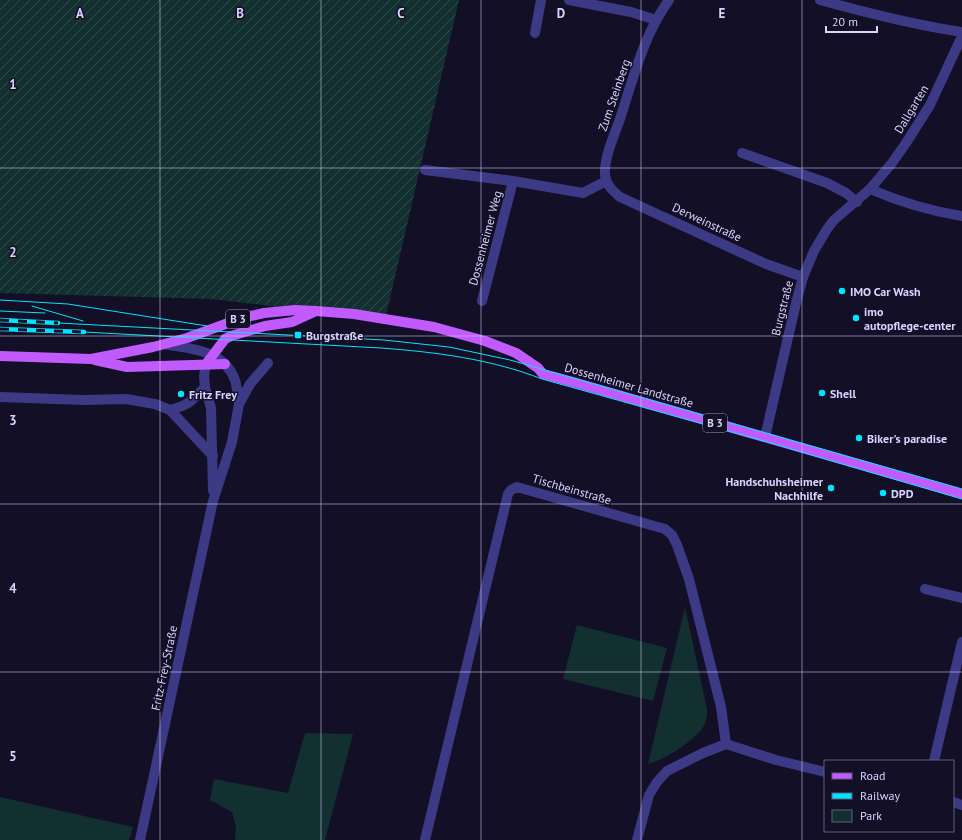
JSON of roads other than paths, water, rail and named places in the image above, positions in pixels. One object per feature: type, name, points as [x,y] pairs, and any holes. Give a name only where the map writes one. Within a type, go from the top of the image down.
[{"type":"main road","name":"Dossenheimer Landstraße","points":[[91,359],[187,338],[229,322],[264,313],[295,310],[354,314],[434,327],[485,342],[516,353],[538,368],[543,374],[962,494]]},
{"type":"main road","name":"Dossenheimer Landstraße","points":[[206,364],[212,354],[225,339],[231,336],[265,326],[292,322],[316,311]]},
{"type":"main road","name":"Dossenheimer Landstraße","points":[[0,356],[91,359],[127,367],[225,364]]},
{"type":"street","points":[[535,33],[541,0]]},
{"type":"street","points":[[569,0],[631,12],[656,20]]},
{"type":"street","name":"Zum Steinberg","points":[[606,181],[605,167],[609,151],[638,65],[656,20],[669,0]]},
{"type":"street","points":[[820,0],[913,24],[962,32]]},
{"type":"street","name":"Dallgarten","points":[[870,189],[892,163],[920,122],[940,85],[962,36]]},
{"type":"street","points":[[742,153],[827,183],[846,193],[857,202]]},
{"type":"street","name":"Dossenheimer Weg","points":[[425,170],[513,181],[583,193],[606,181]]},
{"type":"street","name":"Dossenheimer Weg","points":[[482,301],[513,181]]},
{"type":"street","name":"Derweinstraße","points":[[606,181],[612,190],[620,197],[766,264],[803,278]]},
{"type":"street","points":[[870,189],[914,206],[962,216]]},
{"type":"street","name":"Burgstraße","points":[[766,437],[787,339],[803,278],[814,251],[834,220],[857,202],[870,189]]},
{"type":"street","name":"Dossenheimer Landstraße","points":[[164,344],[194,349],[212,354],[225,364]]},
{"type":"street","name":"Fritz-Frey-Straße","points":[[140,840],[213,502],[232,442],[239,404],[250,384],[268,363]]},
{"type":"street","name":"Fritz-Frey-Straße","points":[[206,364],[204,376],[205,387],[212,408],[213,502]]},
{"type":"street","name":"Fritz-Frey-Straße","points":[[225,364],[235,380],[239,404]]},
{"type":"street","points":[[170,410],[183,407],[205,387]]},
{"type":"street","points":[[0,398],[83,400],[126,399],[145,402],[170,410],[213,456]]},
{"type":"street","name":"Tischbeinstraße","points":[[425,840],[508,494],[511,490],[517,487],[665,529],[672,535],[684,562],[701,623],[721,707],[726,744]]},
{"type":"street","points":[[925,589],[962,598]]},
{"type":"street","points":[[934,760],[962,642]]},
{"type":"street","points":[[637,840],[649,796],[662,777],[668,771],[726,744],[776,760],[824,772]]},
{"type":"tram line","points":[[0,300],[68,304],[207,326]]},
{"type":"tram line","points":[[32,306],[83,321]]},
{"type":"tram line","points":[[0,311],[45,313]]},
{"type":"tram line","points":[[58,323],[384,340],[449,347],[510,360],[962,489]]},
{"type":"tram line","points":[[84,332],[381,348],[442,354],[483,361],[962,499]]},
{"type":"railway","points":[[0,320],[58,323]]},
{"type":"railway","points":[[0,329],[84,332]]},
{"type":"place","name":"IMO Car Wash","points":[[842,291]]},
{"type":"place","name":"imo autopflege-center","points":[[856,318]]},
{"type":"place","name":"Burgstraße","points":[[298,335]]},
{"type":"place","name":"Shell","points":[[822,393]]},
{"type":"place","name":"Fritz Frey","points":[[181,394]]},
{"type":"place","name":"Biker's paradise","points":[[859,438]]},
{"type":"place","name":"Handschuhsheimer Nachhilfe","points":[[831,488]]},
{"type":"place","name":"DPD","points":[[883,493]]}]
